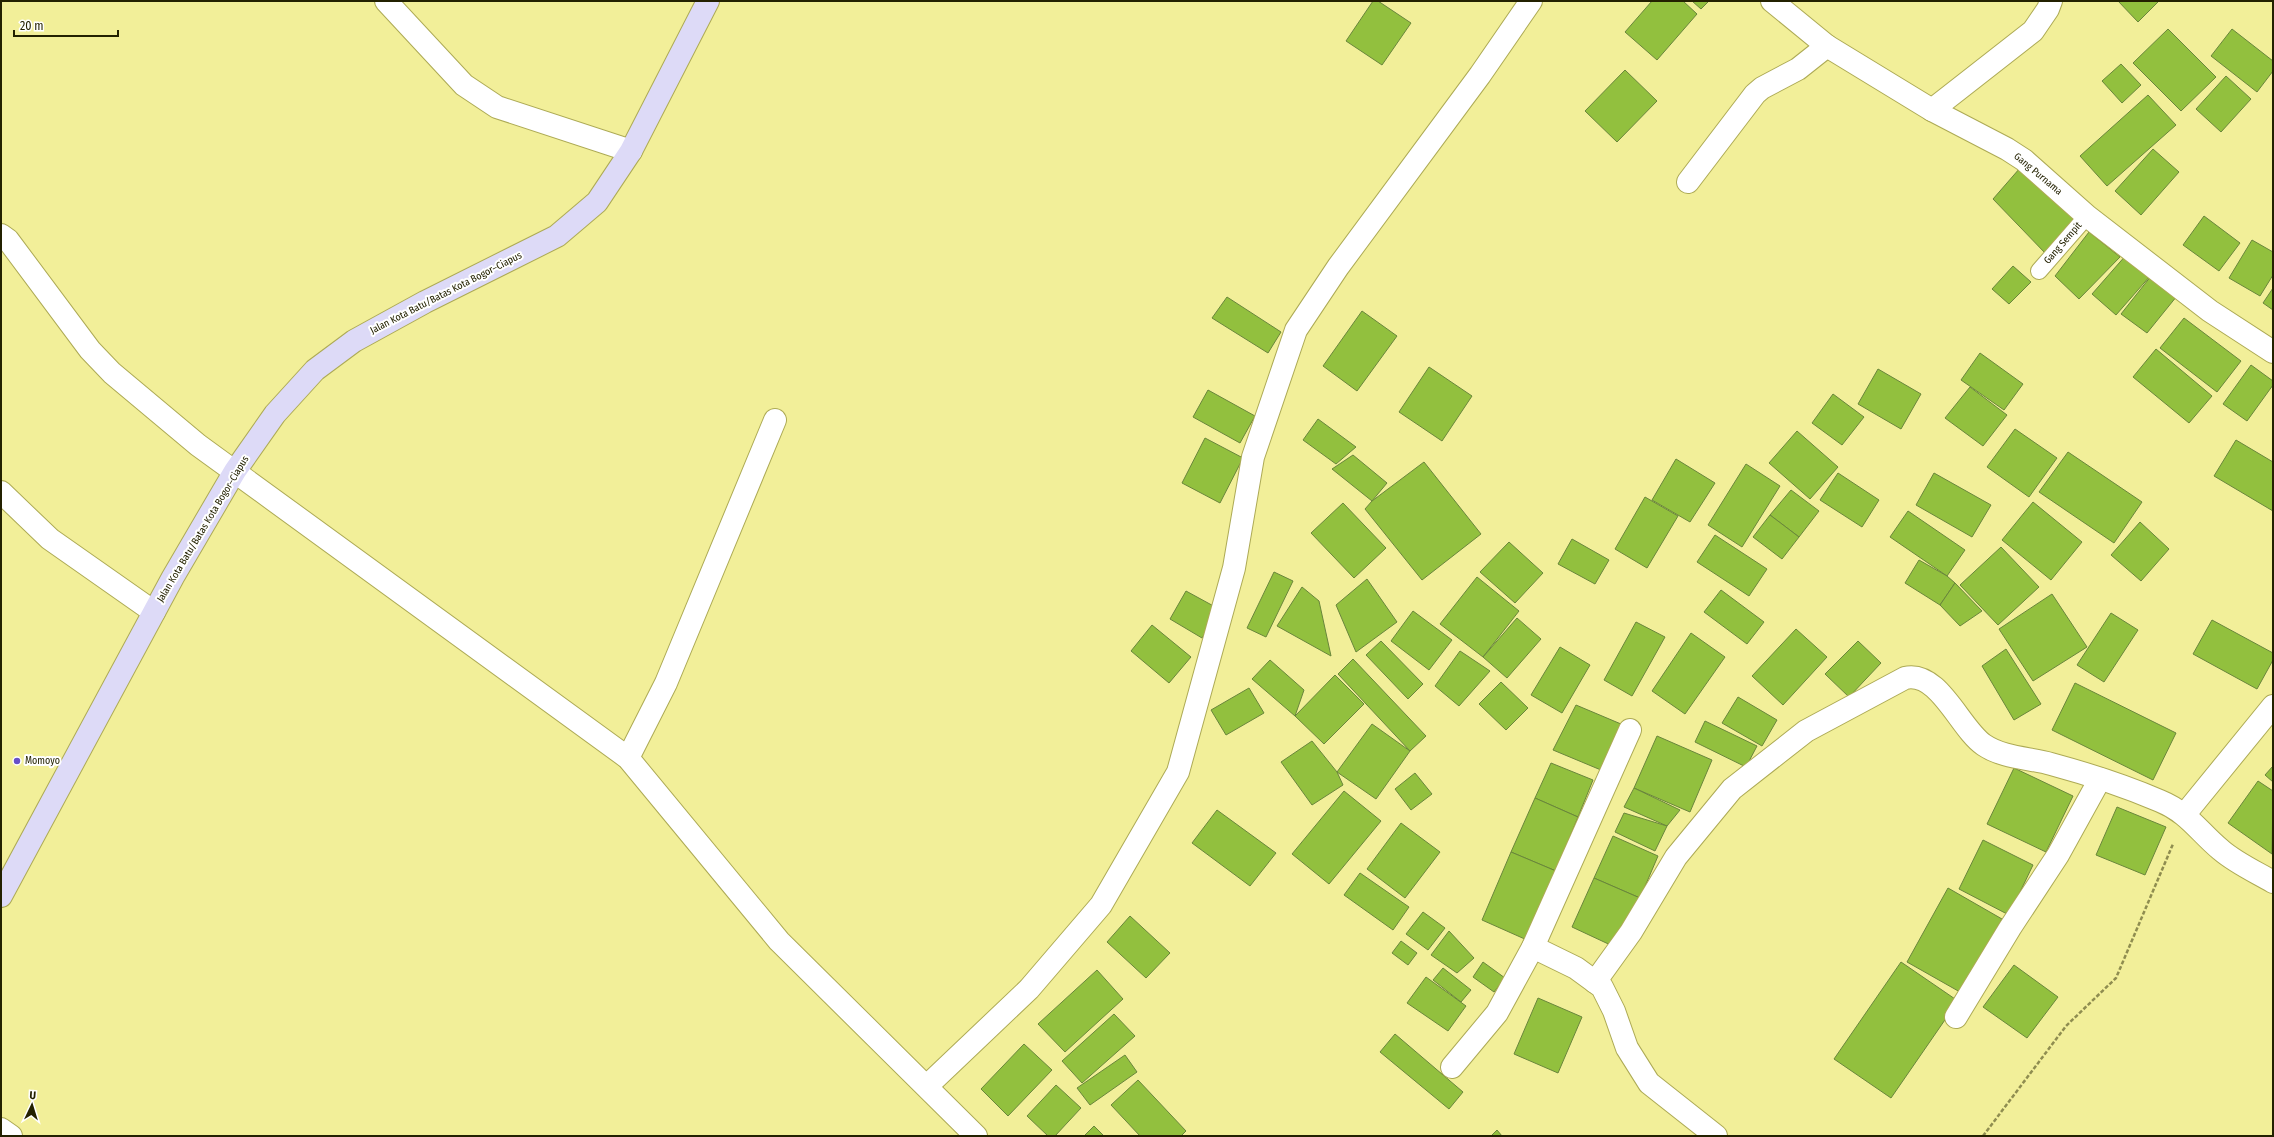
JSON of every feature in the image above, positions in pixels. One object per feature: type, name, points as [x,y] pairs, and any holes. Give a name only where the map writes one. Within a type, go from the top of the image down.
[{"type":"main road","name":"Jalan Kota Batu/Batas Kota Bogor–Ciapus","points":[[1,896],[154,612],[235,471],[275,414],[315,370],[361,337],[425,302],[557,236],[597,202],[631,151],[708,1]]},
{"type":"street","points":[[386,1],[464,85],[479,97],[497,106],[631,151]]},
{"type":"street","points":[[927,1086],[1029,989],[1101,904],[1178,772],[1234,568],[1253,457],[1296,330],[1338,267],[1480,75],[1531,1]]},
{"type":"street","name":"Gang Purnama","points":[[1772,1],[1827,46],[1932,110],[2007,149],[2024,160],[2088,216],[2210,311],[2273,352]]},
{"type":"street","points":[[1932,110],[2033,31],[2048,9],[2051,1]]},
{"type":"street","points":[[1688,182],[1755,94],[1762,88],[1798,69],[1827,46]]},
{"type":"street","points":[[1,235],[12,246],[90,350],[112,373],[198,444],[628,758],[779,941],[976,1136]]},
{"type":"street","points":[[628,758],[666,683],[774,420]]},
{"type":"street","points":[[1,492],[50,539],[154,612]]},
{"type":"street","points":[[1594,982],[1631,932],[1676,857],[1732,789],[1806,731],[1905,678],[1914,676],[1923,678],[1952,706],[1974,736],[1990,748],[1997,752],[2050,763],[2100,779],[2162,802],[2185,814],[2221,851],[2273,882]]},
{"type":"street","points":[[2185,814],[2273,706]]},
{"type":"street","points":[[1452,1067],[1497,1013],[1533,947],[1630,730]]},
{"type":"street","points":[[1956,1017],[2010,928],[2058,855],[2100,779]]},
{"type":"street","points":[[1533,947],[1576,968],[1594,982],[1607,995],[1627,1048],[1649,1083],[1716,1136]]},
{"type":"street","points":[[1,1129],[11,1136]]},
{"type":"lane","name":"Gang Sempit","points":[[2039,271],[2088,216]]},
{"type":"path","points":[[1983,1136],[2066,1026],[2116,978],[2185,814]]},
{"type":"building","points":[[1373,1],[1378,1],[1411,23],[1382,65],[1346,41]]},
{"type":"building","points":[[1652,1],[1683,1],[1697,14],[1657,60],[1625,32]]},
{"type":"building","points":[[1692,1],[1709,1],[1701,9]]},
{"type":"building","points":[[2118,1],[2159,1],[2138,22]]},
{"type":"building","points":[[2168,29],[2216,77],[2181,111],[2133,63]]},
{"type":"building","points":[[2232,29],[2273,61],[2273,71],[2257,92],[2211,56]]},
{"type":"building","points":[[2121,64],[2141,85],[2122,103],[2102,81]]},
{"type":"building","points":[[1625,70],[1657,101],[1617,142],[1585,111]]},
{"type":"building","points":[[2226,76],[2251,99],[2221,132],[2196,109]]},
{"type":"building","points":[[2148,95],[2176,125],[2107,186],[2080,156]]},
{"type":"building","points":[[2153,149],[2179,172],[2141,215],[2115,191]]},
{"type":"building","points":[[2020,168],[2075,218],[2046,254],[1993,199]]},
{"type":"building","points":[[2204,216],[2240,243],[2219,271],[2183,245]]},
{"type":"building","points":[[2089,232],[2120,257],[2079,299],[2055,276]]},
{"type":"building","points":[[2252,240],[2273,252],[2273,275],[2260,296],[2229,278]]},
{"type":"building","points":[[2127,254],[2151,275],[2116,315],[2092,294]]},
{"type":"building","points":[[2013,266],[2031,282],[2009,304],[1992,289]]},
{"type":"building","points":[[2155,271],[2181,291],[2147,333],[2121,314]]},
{"type":"building","points":[[2273,288],[2273,310],[2263,303]]},
{"type":"building","points":[[1227,297],[1281,332],[1268,353],[1212,318]]},
{"type":"building","points":[[1362,311],[1397,336],[1357,391],[1323,366]]},
{"type":"building","points":[[2184,318],[2241,361],[2217,392],[2160,348]]},
{"type":"building","points":[[2156,349],[2212,396],[2189,423],[2133,377]]},
{"type":"building","points":[[1980,353],[2023,384],[2004,410],[1961,380]]},
{"type":"building","points":[[2251,365],[2273,381],[2273,385],[2247,421],[2223,404]]},
{"type":"building","points":[[1429,367],[1472,396],[1442,441],[1399,412]]},
{"type":"building","points":[[1878,369],[1921,394],[1901,429],[1858,404]]},
{"type":"building","points":[[1970,387],[2007,415],[1983,446],[1945,418]]},
{"type":"building","points":[[1208,390],[1255,416],[1240,443],[1193,417]]},
{"type":"building","points":[[1833,394],[1864,417],[1842,445],[1812,423]]},
{"type":"building","points":[[1318,419],[1356,447],[1336,464],[1303,440]]},
{"type":"building","points":[[2015,429],[2057,458],[2029,497],[1987,467]]},
{"type":"building","points":[[1797,431],[1838,467],[1810,499],[1769,463]]},
{"type":"building","points":[[1205,438],[1243,458],[1220,503],[1182,483]]},
{"type":"building","points":[[2236,440],[2273,462],[2273,511],[2214,476]]},
{"type":"building","points":[[2068,452],[2142,502],[2114,543],[2039,492]]},
{"type":"building","points":[[1353,455],[1387,483],[1372,501],[1332,469]]},
{"type":"building","points":[[1676,459],[1715,483],[1690,522],[1652,500]]},
{"type":"building","points":[[1424,462],[1481,534],[1422,580],[1365,509],[1372,501]]},
{"type":"building","points":[[1746,464],[1780,486],[1742,547],[1708,525]]},
{"type":"building","points":[[1838,473],[1879,500],[1862,527],[1820,500]]},
{"type":"building","points":[[1934,473],[1991,505],[1972,537],[1916,505]]},
{"type":"building","points":[[1791,490],[1819,511],[1799,537],[1770,515]]},
{"type":"building","points":[[1645,497],[1678,516],[1647,568],[1615,549]]},
{"type":"building","points":[[2033,502],[2082,542],[2051,580],[2002,540]]},
{"type":"building","points":[[1343,503],[1386,548],[1354,578],[1311,533]]},
{"type":"building","points":[[1908,511],[1965,550],[1947,576],[1890,537]]},
{"type":"building","points":[[1770,515],[1799,537],[1782,559],[1753,537]]},
{"type":"building","points":[[2140,522],[2169,549],[2141,581],[2111,555]]},
{"type":"building","points":[[1715,535],[1767,569],[1749,596],[1697,562]]},
{"type":"building","points":[[1572,539],[1609,560],[1595,584],[1558,564]]},
{"type":"building","points":[[1509,542],[1543,573],[1515,603],[1480,572]]},
{"type":"building","points":[[2001,547],[2039,587],[1998,625],[1960,585]]},
{"type":"building","points":[[1919,560],[1947,576],[1955,583],[1940,605],[1905,583]]},
{"type":"building","points":[[1274,572],[1293,581],[1266,637],[1247,628]]},
{"type":"building","points":[[1477,577],[1519,611],[1483,657],[1440,624]]},
{"type":"building","points":[[1367,579],[1397,622],[1356,652],[1336,605]]},
{"type":"building","points":[[1955,583],[1982,611],[1960,626],[1940,605]]},
{"type":"building","points":[[1302,587],[1319,601],[1331,656],[1277,626]]},
{"type":"building","points":[[1721,590],[1764,622],[1747,644],[1704,612]]},
{"type":"building","points":[[1186,591],[1219,609],[1202,638],[1170,619]]},
{"type":"building","points":[[2052,594],[2087,647],[2033,681],[1999,629]]},
{"type":"building","points":[[1413,611],[1452,640],[1429,670],[1391,641]]},
{"type":"building","points":[[2111,613],[2138,630],[2104,682],[2077,665]]},
{"type":"building","points":[[1517,618],[1541,639],[1507,678],[1483,657]]},
{"type":"building","points":[[2212,620],[2273,653],[2273,660],[2257,689],[2193,654]]},
{"type":"building","points":[[1636,622],[1665,637],[1632,696],[1604,680]]},
{"type":"building","points":[[1152,625],[1191,657],[1169,683],[1131,651]]},
{"type":"building","points":[[1796,629],[1827,657],[1783,705],[1752,676]]},
{"type":"building","points":[[1691,633],[1725,657],[1685,714],[1652,691]]},
{"type":"building","points":[[1381,641],[1423,684],[1408,699],[1366,655]]},
{"type":"building","points":[[1858,641],[1881,663],[1849,697],[1825,674]]},
{"type":"building","points":[[1560,647],[1590,665],[1562,713],[1531,695]]},
{"type":"building","points":[[2006,649],[2041,704],[2014,720],[1982,666]]},
{"type":"building","points":[[1460,651],[1490,671],[1459,706],[1435,686]]},
{"type":"building","points":[[1353,659],[1426,736],[1410,751],[1338,674]]},
{"type":"building","points":[[1270,660],[1304,690],[1295,716],[1252,679]]},
{"type":"building","points":[[1335,675],[1364,704],[1324,744],[1295,716]]},
{"type":"building","points":[[1501,682],[1528,708],[1506,730],[1479,704]]},
{"type":"building","points":[[2075,683],[2176,733],[2153,780],[2052,730]]},
{"type":"building","points":[[1249,688],[1264,713],[1226,735],[1211,710]]},
{"type":"building","points":[[1738,697],[1777,720],[1762,746],[1722,723]]},
{"type":"building","points":[[1576,705],[1621,724],[1601,770],[1553,750]]},
{"type":"building","points":[[1705,721],[1757,746],[1746,767],[1695,742]]},
{"type":"building","points":[[1372,724],[1410,751],[1376,799],[1337,772]]},
{"type":"building","points":[[1657,736],[1712,760],[1690,812],[1634,788]]},
{"type":"building","points":[[1312,741],[1337,772],[1343,785],[1312,805],[1281,762]]},
{"type":"building","points":[[1551,763],[1593,780],[1578,817],[1535,798]]},
{"type":"building","points":[[2273,766],[2273,782],[2265,775]]},
{"type":"building","points":[[2014,768],[2073,796],[2046,852],[1987,824]]},
{"type":"building","points":[[1415,773],[1432,794],[1411,810],[1395,789]]},
{"type":"building","points":[[2258,781],[2273,791],[2272,854],[2228,823]]},
{"type":"building","points":[[1634,788],[1680,810],[1667,826],[1624,807]]},
{"type":"building","points":[[1344,791],[1381,821],[1329,884],[1292,854]]},
{"type":"building","points":[[1535,798],[1578,817],[1556,871],[1511,852]]},
{"type":"building","points":[[2117,807],[2166,827],[2145,875],[2096,855]]},
{"type":"building","points":[[1217,810],[1276,853],[1250,886],[1192,843]]},
{"type":"building","points":[[1624,813],[1667,826],[1655,851],[1615,832]]},
{"type":"building","points":[[1401,823],[1440,852],[1405,898],[1367,869]]},
{"type":"building","points":[[1613,836],[1658,856],[1640,898],[1594,878]]},
{"type":"building","points":[[1983,840],[2033,865],[2009,915],[1959,889]]},
{"type":"building","points":[[1511,852],[1556,871],[1527,940],[1482,920]]},
{"type":"building","points":[[1360,873],[1409,907],[1393,930],[1344,895]]},
{"type":"building","points":[[1594,878],[1640,898],[1617,948],[1572,927]]},
{"type":"building","points":[[1948,888],[2002,919],[1960,992],[1907,962]]},
{"type":"building","points":[[1423,912],[1445,928],[1428,950],[1406,934]]},
{"type":"building","points":[[1130,916],[1170,953],[1146,978],[1107,942]]},
{"type":"building","points":[[1449,931],[1474,958],[1457,973],[1431,955]]},
{"type":"building","points":[[1401,941],[1417,953],[1408,965],[1392,953]]},
{"type":"building","points":[[1483,962],[1505,978],[1494,992],[1473,977]]},
{"type":"building","points":[[1901,962],[1958,1001],[1891,1098],[1834,1059]]},
{"type":"building","points":[[2014,965],[2058,997],[2027,1038],[1983,1007]]},
{"type":"building","points":[[1443,968],[1471,990],[1461,1002],[1433,980]]},
{"type":"building","points":[[1097,970],[1123,999],[1065,1052],[1038,1024]]},
{"type":"building","points":[[1426,977],[1466,1006],[1448,1031],[1407,1003]]},
{"type":"building","points":[[1538,998],[1582,1017],[1558,1073],[1514,1054]]},
{"type":"building","points":[[1114,1014],[1135,1036],[1082,1083],[1062,1061]]},
{"type":"building","points":[[1395,1034],[1463,1092],[1449,1109],[1380,1052]]},
{"type":"building","points":[[1024,1044],[1052,1070],[1008,1116],[981,1089]]},
{"type":"building","points":[[1125,1055],[1137,1072],[1090,1105],[1077,1088]]},
{"type":"building","points":[[1138,1080],[1186,1131],[1181,1136],[1140,1136],[1111,1105]]},
{"type":"building","points":[[1056,1085],[1081,1108],[1055,1136],[1048,1136],[1027,1116]]},
{"type":"building","points":[[1094,1126],[1104,1136],[1084,1136]]},
{"type":"building","points":[[1497,1130],[1502,1136],[1491,1136]]},
{"type":"place","name":"Momoyo","points":[[17,761]]}]
